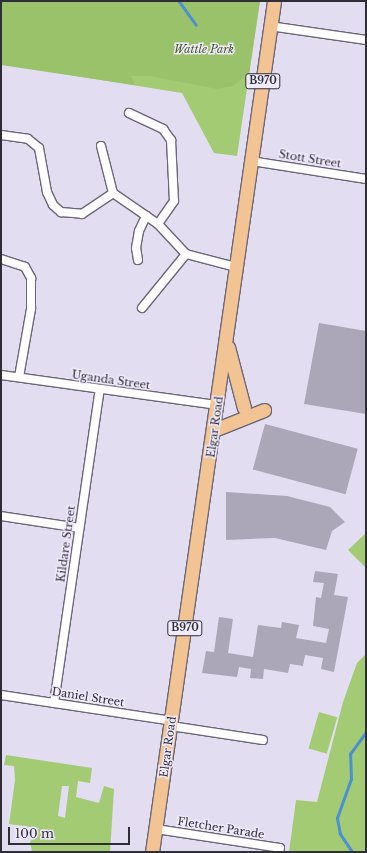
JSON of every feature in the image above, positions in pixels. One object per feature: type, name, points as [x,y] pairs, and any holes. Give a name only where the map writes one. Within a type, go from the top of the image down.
[{"type":"main road","name":"Elgar Road","points":[[152,852],[218,405],[274,1]]},
{"type":"main road","points":[[226,341],[244,408]]},
{"type":"main road","points":[[214,430],[264,410]]},
{"type":"street","points":[[270,26],[366,40]]},
{"type":"street","points":[[129,113],[163,129],[171,140],[174,201],[158,224]]},
{"type":"street","points":[[1,135],[28,139],[38,148],[47,192],[53,205],[61,212],[82,214],[113,193]]},
{"type":"street","points":[[101,146],[113,193],[158,224],[186,254],[236,267]]},
{"type":"street","name":"Stott Street","points":[[251,161],[366,179]]},
{"type":"street","points":[[138,260],[136,248],[139,231],[146,216]]},
{"type":"street","points":[[142,308],[186,254]]},
{"type":"street","points":[[1,259],[25,267],[31,278],[31,309],[19,377]]},
{"type":"street","name":"Uganda Street","points":[[1,375],[218,405]]},
{"type":"street","name":"Kildare Street","points":[[54,703],[100,389]]},
{"type":"street","points":[[1,516],[79,528]]},
{"type":"street","name":"Daniel Street","points":[[1,695],[263,740]]},
{"type":"street","name":"Fletcher Parade","points":[[156,828],[280,848],[279,852]]},
{"type":"green space","name":"Wattle Park","points":[[1,1],[260,1],[237,156],[214,153],[182,93],[1,64]]},
{"type":"green space","name":"Wattle Park","points":[[1,1],[260,1],[249,73],[233,86],[217,89],[150,76],[131,76],[135,85],[1,65]]},
{"type":"green space","points":[[366,533],[366,568],[348,550]]},
{"type":"green space","points":[[366,654],[366,852],[289,852],[296,800],[317,802],[343,702],[357,663]]},
{"type":"green space","points":[[319,712],[337,717],[327,754],[309,749]]},
{"type":"green space","points":[[6,755],[92,768],[90,783],[78,781],[76,797],[99,803],[104,786],[114,789],[110,852],[32,852],[30,842],[39,828],[9,824],[15,780],[14,766],[4,765]],"holes":[[[62,786],[69,786],[65,818],[58,816]]]},
{"type":"building","points":[[319,323],[366,331],[366,414],[304,404]]},
{"type":"building","points":[[265,424],[358,449],[346,494],[253,469]]},
{"type":"building","points":[[226,492],[287,496],[330,507],[345,522],[332,531],[326,550],[275,538],[226,540]]},
{"type":"building","points":[[315,571],[338,574],[334,595],[348,597],[334,672],[321,669],[323,658],[305,655],[303,666],[290,664],[288,673],[264,669],[263,679],[250,678],[251,669],[239,667],[237,677],[202,673],[206,651],[214,652],[219,617],[233,619],[228,653],[253,657],[258,625],[281,628],[282,622],[299,625],[296,638],[326,643],[329,629],[313,626],[316,597],[321,598],[324,583],[313,582]]},
{"type":"waterway","points":[[179,1],[196,24]]},
{"type":"waterway","points":[[352,852],[340,834],[337,818],[351,779],[350,754],[366,732]]}]
